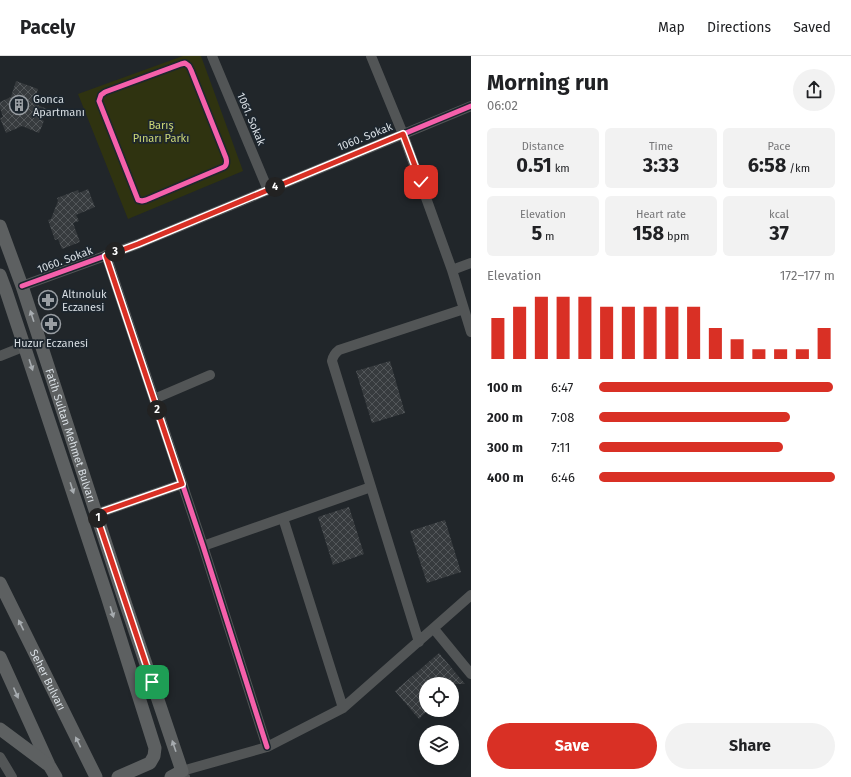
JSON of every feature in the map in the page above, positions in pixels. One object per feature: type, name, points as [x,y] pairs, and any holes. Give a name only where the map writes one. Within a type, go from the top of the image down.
[{"type":"main road","name":"Fatih Sultan Mehmet Bulvarı","points":[[0,226],[22,286],[179,775]]},
{"type":"main road","name":"Fatih Sultan Mehmet Bulvarı","points":[[0,275],[107,596],[155,748],[154,756],[150,763],[118,777]]},
{"type":"main road","name":"Seher Bulvarı","points":[[0,583],[96,777]]},
{"type":"main road","points":[[0,657],[49,765],[56,777]]},
{"type":"main road","points":[[0,729],[49,765]]},
{"type":"street","name":"1061. Sokak","points":[[212,56],[268,190]]},
{"type":"street","points":[[372,56],[403,134],[452,270],[471,332]]},
{"type":"street","name":"1060. Sokak","points":[[22,286],[138,244],[471,106]]},
{"type":"street","points":[[106,256],[203,546],[267,747]]},
{"type":"street","points":[[452,270],[471,262]]},
{"type":"street","points":[[419,642],[332,361],[334,355],[339,350],[464,309]]},
{"type":"street","points":[[0,356],[24,346]]},
{"type":"street","points":[[154,399],[210,375]]},
{"type":"street","points":[[96,514],[182,484]]},
{"type":"street","points":[[203,546],[371,487]]},
{"type":"street","points":[[283,518],[343,708]]},
{"type":"street","points":[[179,775],[267,747],[343,708],[471,596]]},
{"type":"street","points":[[434,629],[471,674]]},
{"type":"street","points":[[0,757],[12,777]]},
{"type":"green space","name":"Barış Pınarı Parkı","points":[[183,56],[201,56],[243,171],[128,219],[78,94]]},
{"type":"building","name":"Gonca Apartmanı","points":[[16,81],[38,89],[33,103],[47,109],[42,120],[44,121],[39,133],[22,126],[6,133],[0,118],[3,117],[0,102],[11,97]]},
{"type":"building","points":[[88,189],[95,207],[76,215],[79,221],[73,223],[80,242],[62,249],[58,239],[55,240],[48,220],[51,219],[58,201],[57,198],[78,190],[79,193]]},
{"type":"building","points":[[390,361],[405,413],[372,423],[356,371]]},
{"type":"building","points":[[349,507],[364,554],[333,565],[318,517]]},
{"type":"building","points":[[445,520],[461,572],[427,583],[410,531]]},
{"type":"building","points":[[439,653],[465,684],[459,684],[459,677],[419,677],[419,717],[421,717],[419,719],[395,691]]},
{"type":"cycle path","points":[[185,63],[191,70],[227,162],[224,167],[146,200],[138,200],[99,101],[101,95],[105,92],[185,63]]},
{"type":"cycle path","points":[[22,286],[138,244],[471,106]]},
{"type":"cycle path","points":[[106,255],[203,546],[267,747]]},
{"type":"place","name":"Gonca Apartmanı","points":[[19,105]]},
{"type":"place","name":"Altınoluk Eczanesi","points":[[48,300]]},
{"type":"place","name":"Huzur Eczanesi","points":[[51,324]]},
{"type":"route","points":[[152,682],[96,514],[182,484],[106,256],[403,134],[421,182]]}]
